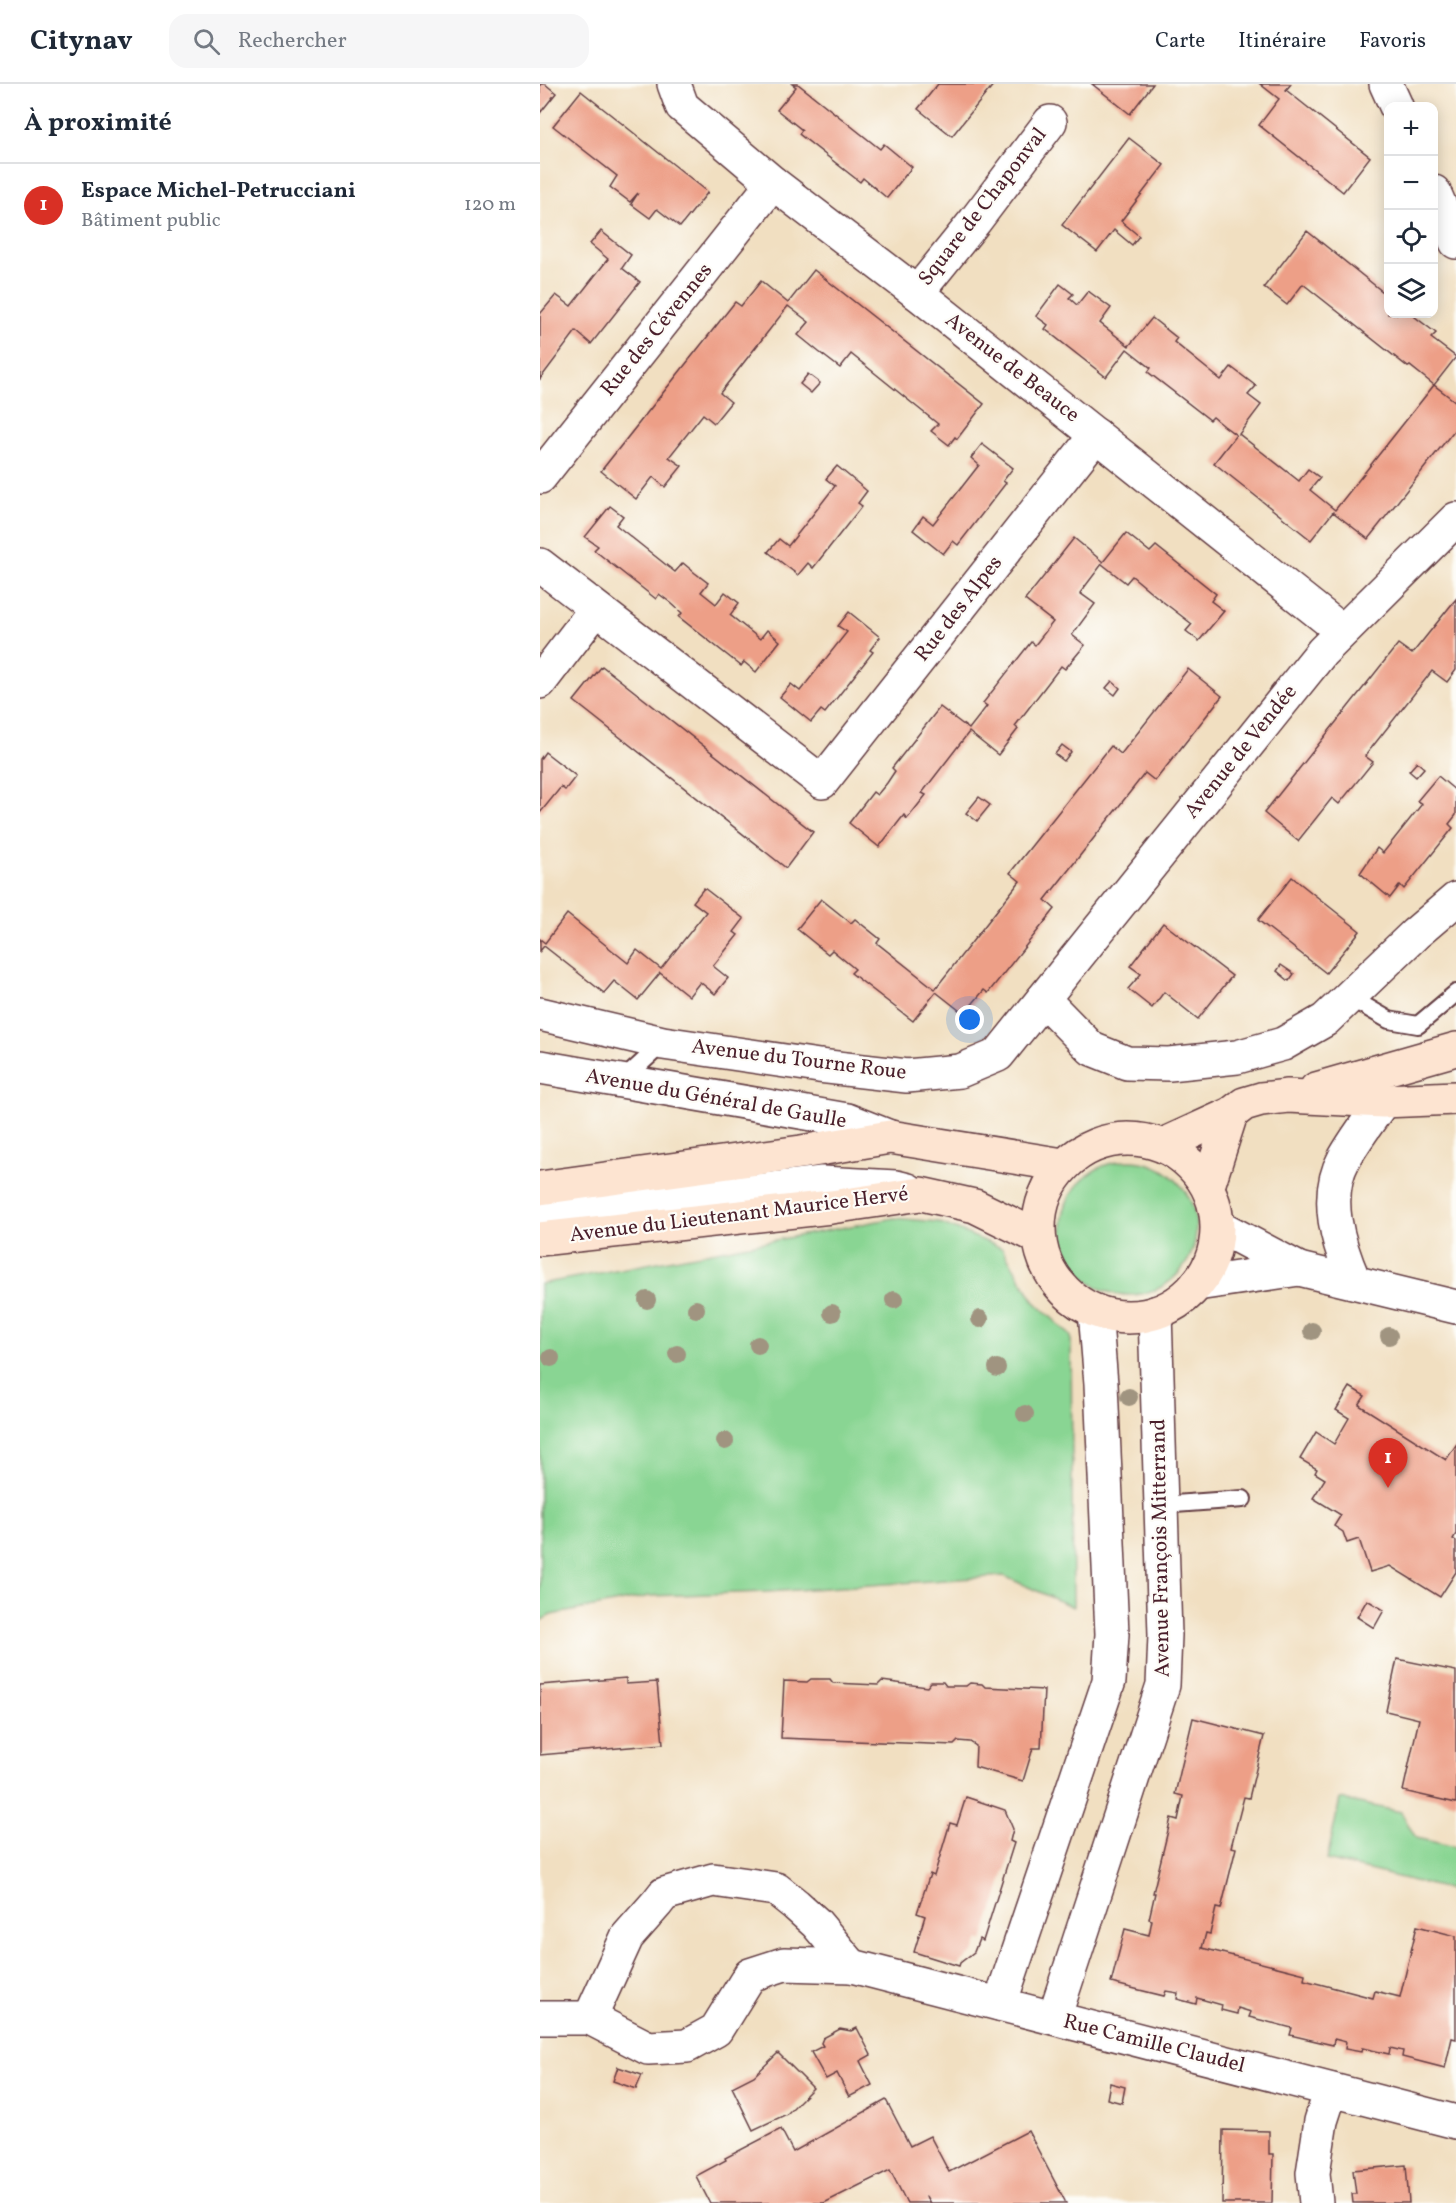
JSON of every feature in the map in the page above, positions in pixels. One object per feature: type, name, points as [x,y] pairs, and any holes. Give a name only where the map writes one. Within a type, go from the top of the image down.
[{"type":"main road","points":[[1163,1145],[1231,1114],[1244,1104],[1261,1099],[1288,1096],[1456,1049]]},
{"type":"main road","points":[[1288,1096],[1383,1101],[1456,1098]]},
{"type":"main road","points":[[1208,1186],[1231,1114]]},
{"type":"main road","points":[[540,1188],[777,1156],[890,1137],[1063,1165]]},
{"type":"main road","points":[[1136,1138],[1163,1145],[1181,1155],[1196,1169],[1208,1186],[1215,1205],[1218,1226],[1216,1247],[1209,1267],[1197,1284],[1178,1302],[1155,1313],[1135,1317],[1115,1317],[1095,1311],[1074,1299],[1056,1282],[1044,1261],[1038,1237],[1039,1211],[1048,1186],[1063,1165],[1084,1149],[1110,1139],[1136,1138]]},
{"type":"main road","name":"Avenue du Lieutenant Maurice Hervé","points":[[540,1239],[831,1207],[921,1194],[975,1206],[1038,1237]]},
{"type":"street","points":[[1386,84],[1394,102]]},
{"type":"street","name":"Avenue de Beauce","points":[[678,95],[773,183],[917,293],[1342,631]]},
{"type":"street","name":"Square de Chaponval","points":[[917,293],[1050,122]]},
{"type":"street","name":"Rue des Cévennes","points":[[540,477],[773,183]]},
{"type":"street","points":[[1438,201],[1456,243]]},
{"type":"street","name":"Rue des Alpes","points":[[596,609],[822,782],[1096,435]]},
{"type":"street","name":"Avenue de Vendée","points":[[1043,999],[1322,652],[1456,519]]},
{"type":"street","points":[[540,565],[596,609],[540,682]]},
{"type":"street","points":[[1043,999],[1092,1049],[1127,1063],[1169,1064],[1237,1057],[1283,1044],[1325,1020],[1415,934],[1456,899]]},
{"type":"street","name":"Avenue du Tourne Roue","points":[[540,1014],[663,1043],[819,1066],[907,1076],[960,1071],[998,1055],[1043,999]]},
{"type":"street","name":"Avenue du Général de Gaulle","points":[[540,1067],[848,1120],[890,1137]]},
{"type":"street","points":[[1354,1281],[1340,1248],[1332,1193],[1343,1161],[1383,1101]]},
{"type":"street","points":[[540,1217],[822,1183],[896,1187],[921,1194]]},
{"type":"street","points":[[1218,1226],[1299,1269],[1456,1307]]},
{"type":"street","points":[[1197,1284],[1299,1269]]},
{"type":"street","points":[[1000,2004],[1109,1681],[1112,1634],[1101,1384],[1095,1311]]},
{"type":"street","name":"Avenue François Mitterrand","points":[[1054,2018],[1163,1685],[1165,1645],[1155,1313]]},
{"type":"street","points":[[590,2018],[627,1937],[664,1894],[713,1880],[776,1889],[804,1911],[852,1966]]},
{"type":"street","name":"Rue Camille Claudel","points":[[540,2018],[590,2018],[648,2048],[687,2046],[716,2030],[750,1975],[784,1964],[852,1966],[1456,2122]]},
{"type":"street","points":[[1316,2203],[1313,2173],[1321,2121],[1331,2090]]},
{"type":"lane","points":[[1349,997],[1389,1020],[1418,1025],[1456,993]]},
{"type":"lane","points":[[621,1082],[663,1043]]},
{"type":"lane","points":[[1161,1505],[1243,1499]]},
{"type":"green space","points":[[1129,1161],[1155,1166],[1176,1181],[1191,1202],[1196,1228],[1191,1254],[1176,1275],[1155,1290],[1129,1295],[1103,1290],[1082,1275],[1067,1254],[1062,1228],[1067,1202],[1082,1181],[1103,1166]]},
{"type":"green space","points":[[894,1218],[938,1222],[1002,1248],[1034,1301],[1071,1336],[1073,1607],[1004,1576],[767,1592],[650,1596],[551,1615],[540,1621],[540,1284]]},
{"type":"green space","points":[[1340,1799],[1401,1812],[1416,1838],[1456,1847],[1456,1891],[1327,1860]]},
{"type":"building","points":[[540,84],[545,84],[556,93],[540,113]]},
{"type":"building","points":[[792,84],[798,84],[880,149],[884,144],[912,167],[887,198],[863,178],[860,182],[799,134],[802,130],[777,110],[796,87]]},
{"type":"building","points":[[938,84],[994,84],[952,136],[918,109]]},
{"type":"building","points":[[1092,84],[1153,84],[1130,114]]},
{"type":"building","points":[[1260,84],[1291,84],[1286,90],[1370,157],[1343,192],[1259,125],[1279,99]]},
{"type":"building","points":[[581,91],[708,192],[680,227],[657,209],[650,218],[631,204],[638,193],[630,202],[610,187],[617,176],[553,126]]},
{"type":"building","points":[[1129,138],[1164,165],[1121,221],[1139,236],[1132,245],[1114,230],[1097,252],[1062,225]]},
{"type":"building","points":[[601,231],[631,255],[622,268],[640,282],[591,344],[576,331],[540,379],[540,314],[556,295],[571,306],[608,259],[590,244]]},
{"type":"building","points":[[1307,231],[1384,293],[1384,318],[1416,318],[1436,333],[1431,338],[1456,357],[1434,385],[1303,284],[1287,305],[1264,287]]},
{"type":"building","points":[[814,270],[984,404],[957,439],[955,437],[949,445],[931,431],[938,424],[851,354],[840,368],[819,352],[798,335],[809,322],[788,306],[720,393],[731,402],[714,423],[703,414],[669,457],[682,466],[665,487],[653,477],[636,499],[601,471],[735,302],[741,306],[761,281],[788,303]]},
{"type":"building","points":[[1060,284],[1073,294],[1069,298],[1077,305],[1088,291],[1111,308],[1100,323],[1129,346],[1152,318],[1177,338],[1174,342],[1221,380],[1231,367],[1256,386],[1248,395],[1261,405],[1239,434],[1299,481],[1308,469],[1320,478],[1310,490],[1335,510],[1434,385],[1456,402],[1456,428],[1368,539],[1333,512],[1311,540],[1214,463],[1236,435],[1213,417],[1210,420],[1148,372],[1151,368],[1127,349],[1106,377],[1045,329],[1048,325],[1036,316]]},
{"type":"building","points":[[808,374],[820,383],[811,393],[800,384]]},
{"type":"building","points":[[982,444],[1013,468],[1003,481],[1006,483],[958,545],[953,541],[943,554],[913,530],[923,516],[933,524],[979,465],[971,458]]},
{"type":"building","points":[[837,466],[867,491],[858,503],[862,506],[813,568],[808,563],[798,575],[768,552],[779,539],[788,546],[835,486],[826,479]]},
{"type":"building","points":[[610,506],[623,516],[616,525],[675,572],[683,563],[708,583],[701,592],[716,604],[725,592],[739,603],[730,615],[760,639],[767,630],[780,641],[756,672],[744,662],[741,666],[679,617],[682,613],[671,603],[659,594],[656,599],[594,550],[598,546],[585,537]]},
{"type":"building","points":[[1126,533],[1150,552],[1156,546],[1216,594],[1211,601],[1224,611],[1199,641],[1186,631],[1192,624],[1132,576],[1126,583],[1102,564],[1080,593],[1095,604],[1072,635],[1085,645],[1065,669],[1061,666],[1015,726],[1018,729],[998,755],[969,732],[922,793],[926,795],[907,819],[904,815],[879,847],[849,823],[873,792],[877,795],[887,783],[895,771],[892,768],[940,707],[969,729],[987,706],[983,703],[1031,642],[1035,645],[1053,622],[1025,600],[1074,538],[1103,562]]},
{"type":"building","points":[[1456,599],[1456,670],[1447,682],[1432,671],[1365,756],[1373,762],[1339,804],[1332,798],[1298,841],[1264,813],[1398,644],[1412,654]]},
{"type":"building","points":[[849,612],[880,637],[870,650],[873,652],[825,713],[821,710],[811,722],[780,697],[791,684],[800,691],[847,632],[838,626]]},
{"type":"building","points":[[602,666],[813,832],[786,868],[574,701]]},
{"type":"building","points":[[1188,669],[1222,696],[1155,781],[1145,773],[1045,900],[1055,909],[988,993],[984,990],[964,1014],[936,992],[913,1021],[851,973],[855,969],[832,950],[828,954],[797,929],[821,899],[851,923],[855,919],[880,939],[877,943],[935,989],[1020,881],[1010,873],[1111,746],[1121,754]]},
{"type":"building","points":[[1112,681],[1120,688],[1115,695],[1106,688]]},
{"type":"building","points":[[1062,745],[1071,752],[1064,761],[1055,754]]},
{"type":"building","points":[[545,752],[576,776],[565,790],[561,787],[540,813],[540,759]]},
{"type":"building","points":[[1417,762],[1424,768],[1416,777],[1409,771]]},
{"type":"building","points":[[1438,776],[1456,791],[1456,815],[1449,824],[1453,828],[1404,889],[1400,885],[1390,898],[1360,873],[1377,848],[1383,853],[1422,804],[1417,801]]},
{"type":"building","points":[[979,797],[990,805],[977,821],[966,813]]},
{"type":"building","points":[[1292,877],[1360,931],[1326,973],[1258,920]]},
{"type":"building","points":[[704,888],[744,919],[734,932],[738,935],[713,966],[728,978],[715,994],[700,982],[689,996],[660,973],[638,1000],[614,981],[604,993],[544,946],[540,951],[540,939],[545,943],[567,914],[628,963],[637,950],[661,969],[706,912],[693,902]]},
{"type":"building","points":[[1163,923],[1232,976],[1198,1019],[1164,992],[1152,1008],[1128,989],[1141,974],[1130,966]]},
{"type":"building","points":[[1281,965],[1294,974],[1289,981],[1277,971]]},
{"type":"building","points":[[1350,1387],[1365,1396],[1359,1405],[1446,1460],[1456,1445],[1456,1534],[1453,1539],[1456,1541],[1456,1572],[1440,1597],[1390,1566],[1370,1572],[1359,1539],[1347,1543],[1343,1532],[1334,1526],[1341,1515],[1313,1498],[1325,1479],[1315,1473],[1317,1469],[1300,1459],[1316,1432],[1334,1444],[1349,1418],[1336,1410]]},
{"type":"building","points":[[1367,1600],[1384,1610],[1374,1628],[1357,1617]]},
{"type":"building","points":[[1397,1659],[1456,1671],[1456,1803],[1403,1791],[1419,1719],[1386,1711]]},
{"type":"building","points":[[626,1678],[626,1684],[657,1682],[663,1744],[540,1755],[540,1685]]},
{"type":"building","points":[[811,1679],[830,1679],[833,1683],[878,1685],[882,1681],[927,1687],[931,1682],[943,1682],[946,1686],[966,1686],[970,1683],[982,1684],[985,1687],[1044,1690],[1041,1748],[1033,1748],[1023,1781],[975,1767],[976,1746],[970,1742],[958,1741],[954,1745],[781,1738],[784,1681],[807,1682]]},
{"type":"building","points":[[1193,1718],[1264,1736],[1249,1798],[1244,1797],[1231,1847],[1236,1848],[1221,1909],[1216,1908],[1210,1934],[1206,1933],[1202,1948],[1305,1974],[1304,1980],[1373,1998],[1375,1991],[1400,1997],[1417,1926],[1456,1936],[1456,2039],[1452,2038],[1445,2068],[1402,2057],[1403,2051],[1390,2048],[1389,2054],[1362,2048],[1361,2052],[1345,2049],[1346,2042],[1334,2039],[1333,2045],[1290,2035],[1292,2028],[1249,2017],[1251,2012],[1238,2008],[1237,2014],[1221,2010],[1222,2005],[1197,1998],[1196,2004],[1177,1999],[1178,1993],[1166,1991],[1164,1996],[1111,1983],[1125,1929],[1149,1935],[1152,1920],[1149,1919],[1155,1893],[1153,1893],[1171,1818],[1178,1820],[1183,1796],[1175,1794]]},
{"type":"building","points":[[966,1797],[1005,1810],[1013,1829],[1010,1841],[1014,1843],[983,1941],[979,1939],[974,1952],[959,1966],[914,1952],[925,1916],[917,1913],[930,1874],[934,1876],[950,1823],[957,1825]]},
{"type":"building","points":[[857,2028],[871,2055],[860,2061],[872,2085],[849,2097],[837,2073],[826,2079],[811,2052],[823,2046],[821,2043],[823,2038],[840,2029],[851,2031]]},
{"type":"building","points":[[778,2053],[813,2088],[787,2114],[753,2130],[732,2087],[754,2076]]},
{"type":"building","points":[[618,2067],[642,2075],[636,2089],[613,2081]]},
{"type":"building","points":[[1110,2083],[1125,2087],[1122,2103],[1107,2099]]},
{"type":"building","points":[[886,2100],[910,2146],[930,2136],[949,2172],[1028,2131],[1066,2203],[930,2203],[926,2196],[929,2203],[907,2203],[890,2170],[824,2203],[710,2203],[696,2176],[781,2129],[793,2152]]},
{"type":"building","points":[[1223,2130],[1269,2131],[1269,2154],[1273,2154],[1272,2203],[1222,2203]]},
{"type":"building","points":[[1406,2165],[1409,2203],[1353,2203],[1352,2194],[1356,2194],[1353,2170]]},
{"type":"place","name":"Espace Michel-Petrucciani","points":[[1388,1488]]}]
